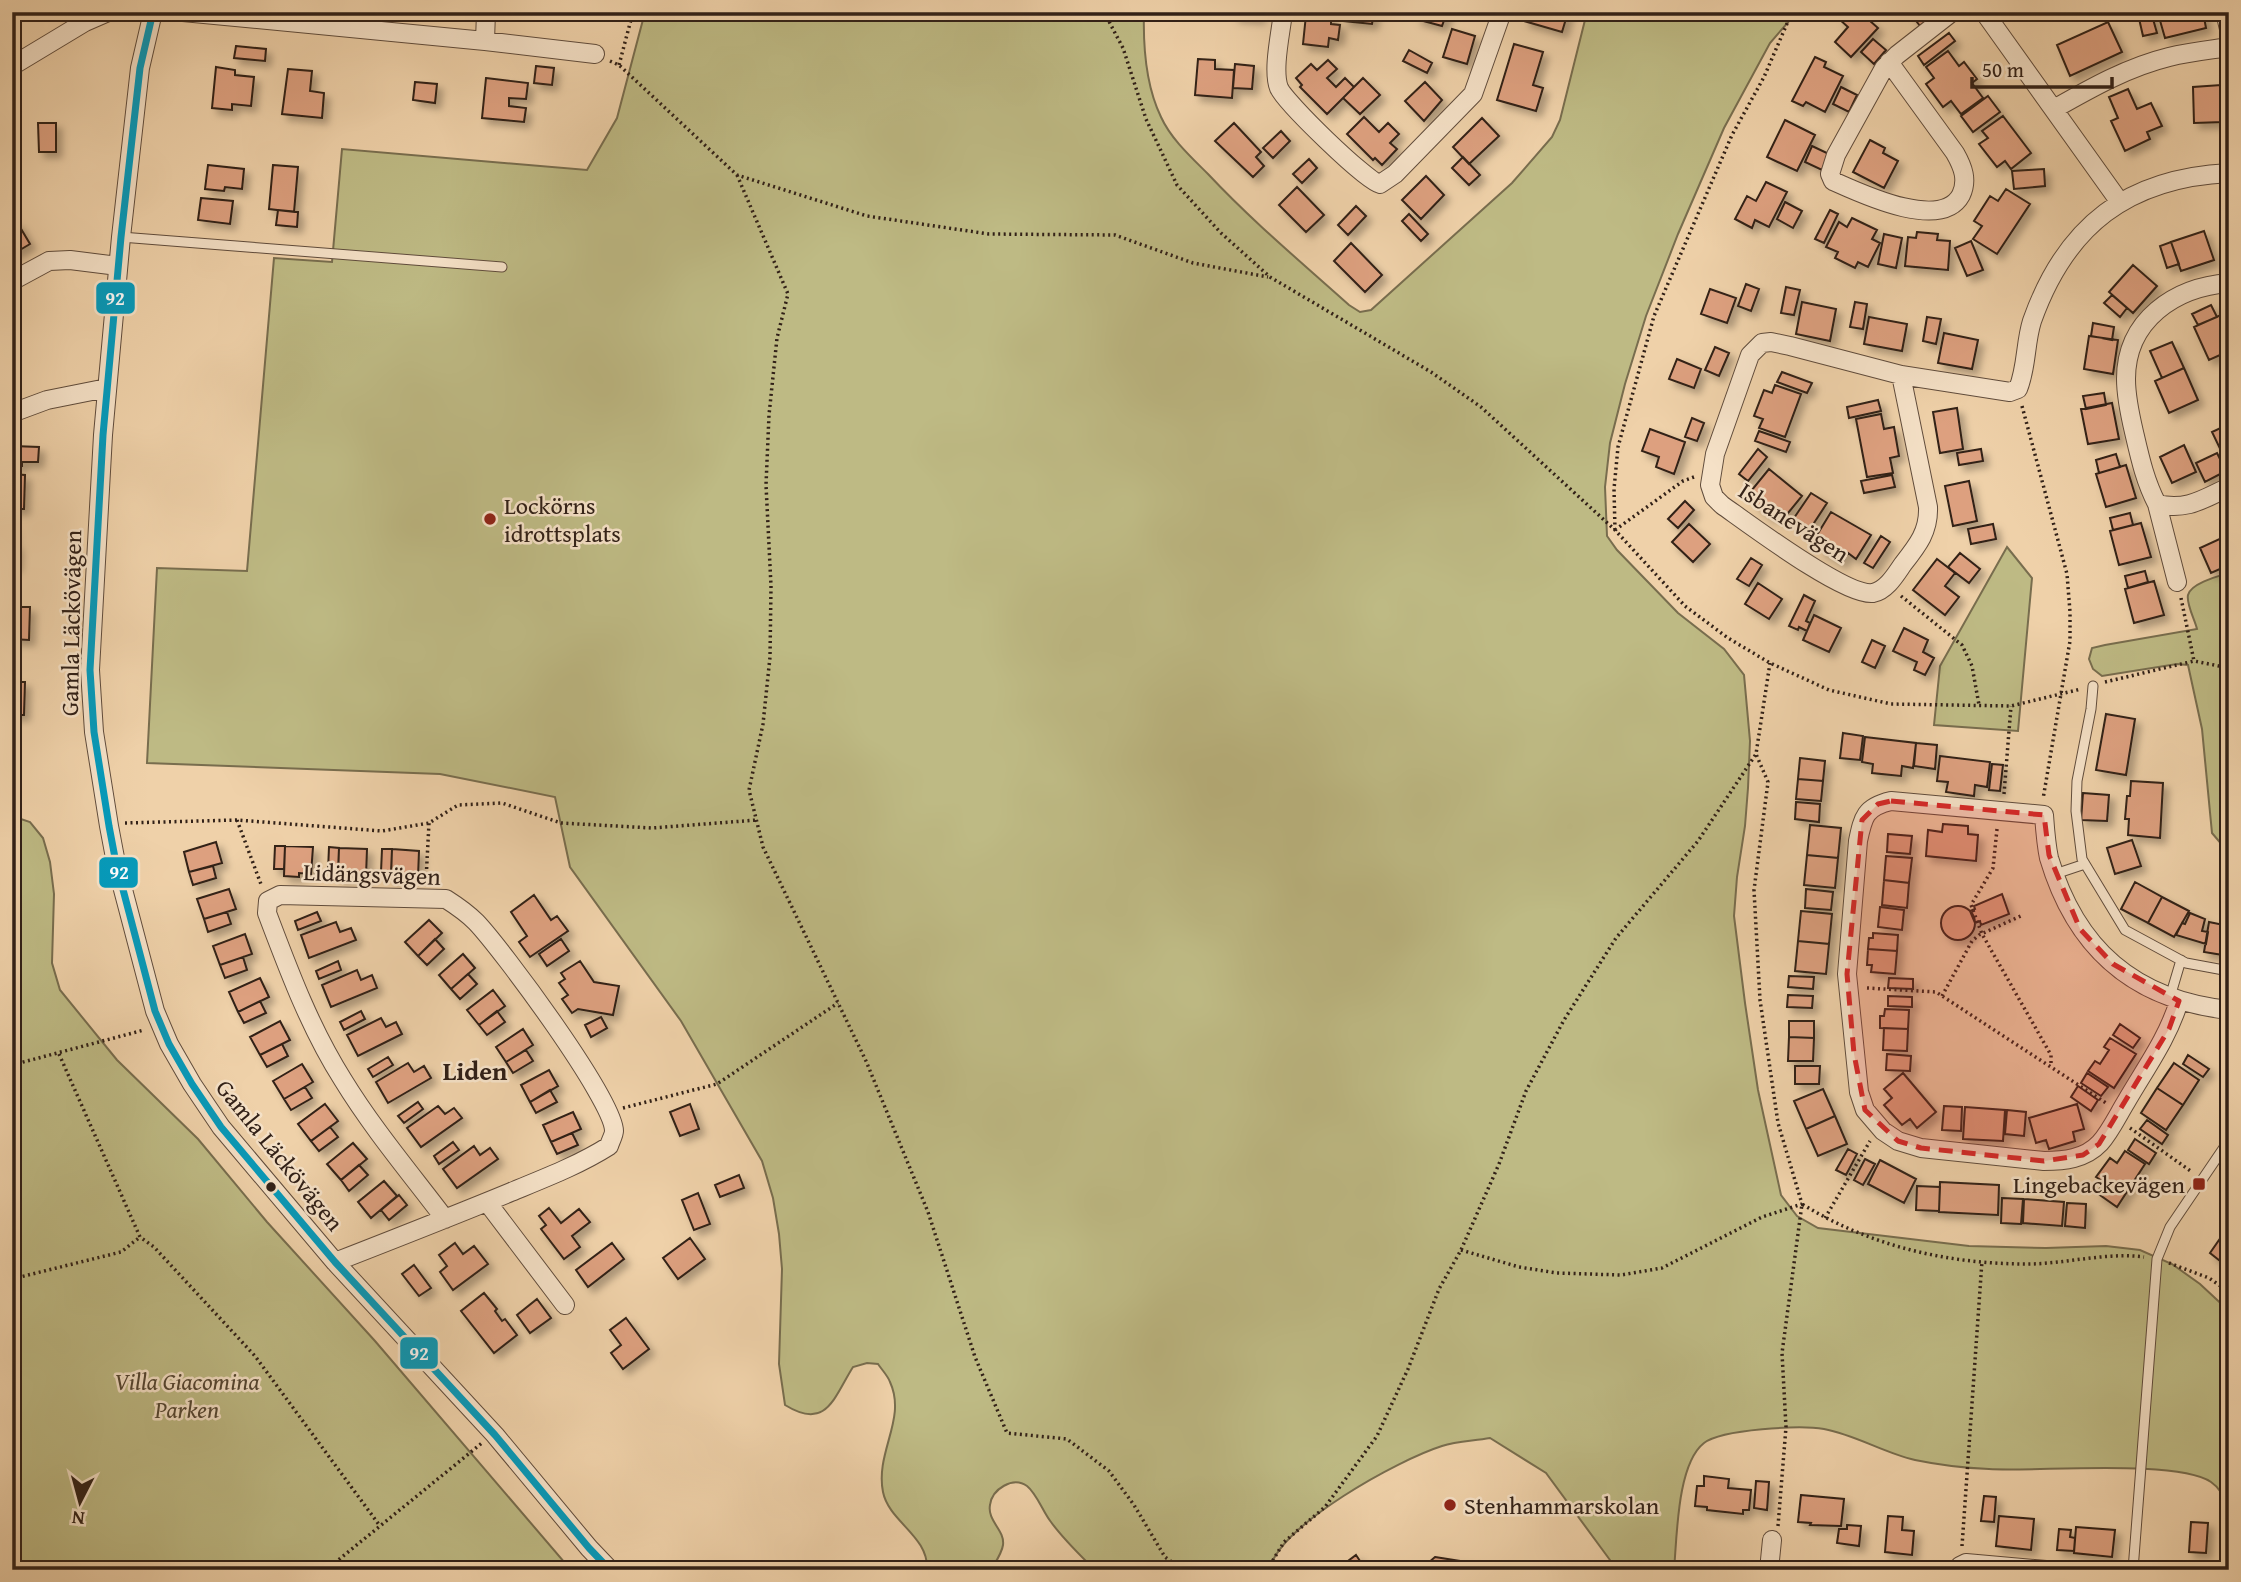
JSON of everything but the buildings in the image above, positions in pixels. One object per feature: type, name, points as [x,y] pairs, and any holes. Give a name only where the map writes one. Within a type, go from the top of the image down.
[{"type":"street","points":[[12,66],[85,22],[108,12]]},
{"type":"street","name":"Gamla Läckövägen","points":[[153,12],[140,68],[118,266],[95,550],[90,670],[94,732],[108,825],[148,984],[169,1044],[221,1127],[335,1262],[495,1435],[610,1570]]},
{"type":"street","points":[[183,12],[595,54]]},
{"type":"street","points":[[485,41],[486,12]]},
{"type":"street","points":[[1283,12],[1277,67],[1280,90],[1362,174],[1377,184],[1386,182],[1395,174],[1473,94],[1502,12]]},
{"type":"street","points":[[1889,62],[1963,166],[1964,187],[1954,204],[1947,208],[1925,210],[1879,201],[1830,178],[1836,155],[1862,105],[1889,62],[1952,12]]},
{"type":"street","points":[[1984,12],[2119,201]]},
{"type":"street","points":[[2225,12],[2229,29]]},
{"type":"street","points":[[2054,109],[2106,80],[2138,67],[2171,57],[2229,47]]},
{"type":"street","points":[[2018,389],[2031,324],[2043,291],[2076,240],[2119,201],[2176,179],[2229,173]]},
{"type":"street","points":[[12,281],[49,261],[70,260],[118,266]]},
{"type":"street","points":[[2178,582],[2157,504],[2144,476],[2127,397],[2126,377],[2134,342],[2154,313],[2165,303],[2202,287],[2229,283]]},
{"type":"street","name":"Isbanevägen","points":[[1887,585],[1877,592],[1861,593],[1827,575],[1714,497],[1710,474],[1715,454],[1750,355],[1762,343],[1771,342],[1900,375],[2002,392],[2018,389]]},
{"type":"street","points":[[1887,585],[1919,543],[1929,522],[1900,375]]},
{"type":"street","points":[[12,413],[47,400],[107,388]]},
{"type":"street","points":[[2157,504],[2188,506],[2229,487]]},
{"type":"street","points":[[2174,1000],[2169,1029],[2099,1144],[2083,1155],[2065,1161],[2045,1161],[1921,1148],[1898,1141],[1879,1127],[1865,1110],[1859,1092],[1848,987],[1848,947],[1862,820],[1868,811],[1878,804],[1891,801],[2044,815],[2049,855],[2066,903],[2080,929],[2095,947],[2140,983],[2174,1000],[2229,1010]]},
{"type":"street","name":"Lidängsvägen","points":[[268,901],[280,895],[446,899],[462,909],[511,965],[552,1022],[608,1111],[614,1130],[609,1146],[592,1157],[446,1219],[335,1262]]},
{"type":"street","points":[[268,901],[267,913],[298,994],[327,1051],[362,1108],[446,1219]]},
{"type":"street","points":[[487,1202],[565,1304]]},
{"type":"street","points":[[1769,1570],[1772,1540]]},
{"type":"street","points":[[1960,1568],[1966,1563],[2046,1570]]},
{"type":"lane","points":[[121,237],[502,267]]},
{"type":"lane","points":[[2093,686],[2077,791],[2076,811],[2082,859],[2125,930],[2186,963],[2229,971]]},
{"type":"lane","points":[[2055,874],[2085,864]]},
{"type":"lane","points":[[2174,1000],[2180,960]]},
{"type":"lane","points":[[2133,1570],[2157,1259],[2170,1227],[2229,1140]]},
{"type":"path","points":[[619,65],[633,12]]},
{"type":"path","points":[[1104,12],[1123,48],[1146,119],[1177,185],[1221,233],[1270,277],[1431,372],[1481,407],[1615,530],[1685,606],[1728,638],[1770,663],[1829,690],[1891,704],[2011,706],[2194,661],[2229,668]]},
{"type":"path","points":[[1615,530],[1614,489],[1618,447],[1654,316],[1732,135],[1764,76],[1792,12]]},
{"type":"path","points":[[595,54],[619,65],[737,175],[788,294],[777,338],[769,415],[766,485],[771,586],[770,657],[763,724],[749,790],[764,847],[866,1061],[928,1212],[975,1357],[1007,1433],[1067,1439],[1109,1471],[1135,1504],[1165,1557],[1183,1570]]},
{"type":"path","points":[[737,175],[867,216],[989,234],[1115,235],[1193,263],[1270,277]]},
{"type":"path","points":[[2018,389],[2067,574],[2070,641],[2047,766],[2044,815]]},
{"type":"path","points":[[1615,530],[1684,481],[1710,474]]},
{"type":"path","points":[[2178,582],[2194,661]]},
{"type":"path","points":[[1887,585],[1962,645],[1972,666],[1979,705]]},
{"type":"path","points":[[1268,1570],[1283,1542],[1325,1507],[1377,1436],[1408,1369],[1439,1289],[1461,1250],[1499,1164],[1526,1091],[1564,1020],[1616,938],[1698,841],[1756,754],[1770,663]]},
{"type":"path","points":[[2011,706],[1993,867],[1971,905],[1983,934],[2051,1055],[2051,1065]]},
{"type":"path","points":[[1756,754],[1768,782],[1754,890],[1760,1000],[1778,1123],[1802,1203],[1782,1353],[1786,1427],[1778,1529],[1772,1540]]},
{"type":"path","points":[[108,825],[131,822],[237,820],[382,831],[429,823],[458,805],[502,803],[561,823],[652,828],[757,820]]},
{"type":"path","points":[[237,820],[268,901]]},
{"type":"path","points":[[425,899],[429,823]]},
{"type":"path","points":[[1942,996],[1972,941],[2023,915]]},
{"type":"path","points":[[1848,987],[1936,992],[2051,1065],[2119,1113],[2123,1123],[2202,1180]]},
{"type":"path","points":[[608,1111],[717,1084],[838,1003]]},
{"type":"path","points":[[12,1065],[146,1030],[144,1022]]},
{"type":"path","points":[[59,1054],[140,1237],[154,1247],[255,1356],[380,1526]]},
{"type":"path","points":[[1825,1218],[1879,1127]]},
{"type":"path","points":[[1802,1203],[1825,1218],[1892,1247],[1930,1256],[2027,1264],[2126,1255],[2157,1259],[2209,1278],[2229,1292]]},
{"type":"path","points":[[1461,1250],[1518,1267],[1557,1273],[1621,1275],[1662,1268],[1762,1217],[1802,1203]]},
{"type":"path","points":[[12,1279],[121,1252],[140,1237]]},
{"type":"path","points":[[1960,1568],[1982,1261]]},
{"type":"path","points":[[326,1570],[482,1443],[473,1434]]},
{"type":"highlighted area","points":[[1891,801],[2044,815],[2049,855],[2080,929],[2113,964],[2179,1001],[2169,1029],[2099,1144],[2083,1155],[2044,1161],[1921,1148],[1898,1141],[1865,1110],[1854,1054],[1847,974],[1862,820],[1878,804]]},
{"type":"green space","points":[[645,12],[1144,12],[1149,79],[1156,105],[1170,133],[1259,225],[1360,312],[1371,310],[1512,183],[1552,137],[1560,120],[1587,12],[1797,12],[1770,43],[1724,128],[1678,234],[1646,316],[1625,384],[1610,443],[1605,487],[1607,536],[1617,550],[1678,613],[1724,649],[1744,675],[1750,741],[1745,826],[1734,916],[1758,1090],[1781,1195],[1797,1216],[1818,1228],[1969,1246],[2106,1246],[2140,1250],[2172,1264],[2200,1284],[2229,1311],[2229,1508],[2217,1487],[2194,1475],[2138,1469],[1961,1467],[1904,1457],[1824,1429],[1762,1429],[1713,1438],[1695,1453],[1683,1484],[1674,1570],[1611,1570],[1610,1560],[1546,1473],[1490,1438],[1442,1446],[1371,1479],[1317,1514],[1295,1533],[1278,1552],[1269,1570],[1095,1570],[1056,1529],[1031,1489],[1016,1482],[999,1489],[990,1505],[991,1516],[1003,1540],[1000,1555],[991,1570],[927,1570],[922,1548],[893,1512],[883,1492],[883,1463],[895,1409],[890,1382],[878,1364],[867,1363],[853,1367],[834,1399],[820,1412],[799,1412],[785,1405],[779,1364],[782,1269],[779,1234],[773,1198],[762,1161],[681,1021],[570,867],[555,797],[440,774],[147,763],[157,568],[247,571],[274,258],[332,262],[342,149],[587,170],[617,118]]},
{"type":"green space","points":[[2007,547],[2032,578],[2018,731],[1934,725],[1940,666]]},
{"type":"green space","points":[[2229,573],[2229,850],[2212,833],[2202,729],[2188,665],[2177,664],[2102,676],[2093,669],[2089,659],[2092,648],[2197,629],[2188,603],[2190,591],[2206,581]]},
{"type":"green space","name":"Villa Giacomina Parken","points":[[12,816],[30,822],[43,838],[50,862],[54,894],[52,963],[60,990],[117,1060],[198,1139],[267,1222],[375,1341],[571,1570],[12,1570]]},
{"type":"transit line","name":"92","points":[[153,12],[140,68],[121,237],[103,435],[90,670],[94,732],[116,863],[155,1011],[169,1044],[221,1127],[335,1262],[495,1435],[610,1570]]},
{"type":"place","name":"Lockörns idrottsplats","points":[[490,519]]},
{"type":"place","name":"Lingebackevägen","points":[[2199,1184]]},
{"type":"place","name":"Stenhammarskolan","points":[[1450,1505]]},
{"type":"district","name":"Liden","points":[[475,1070]]}]
